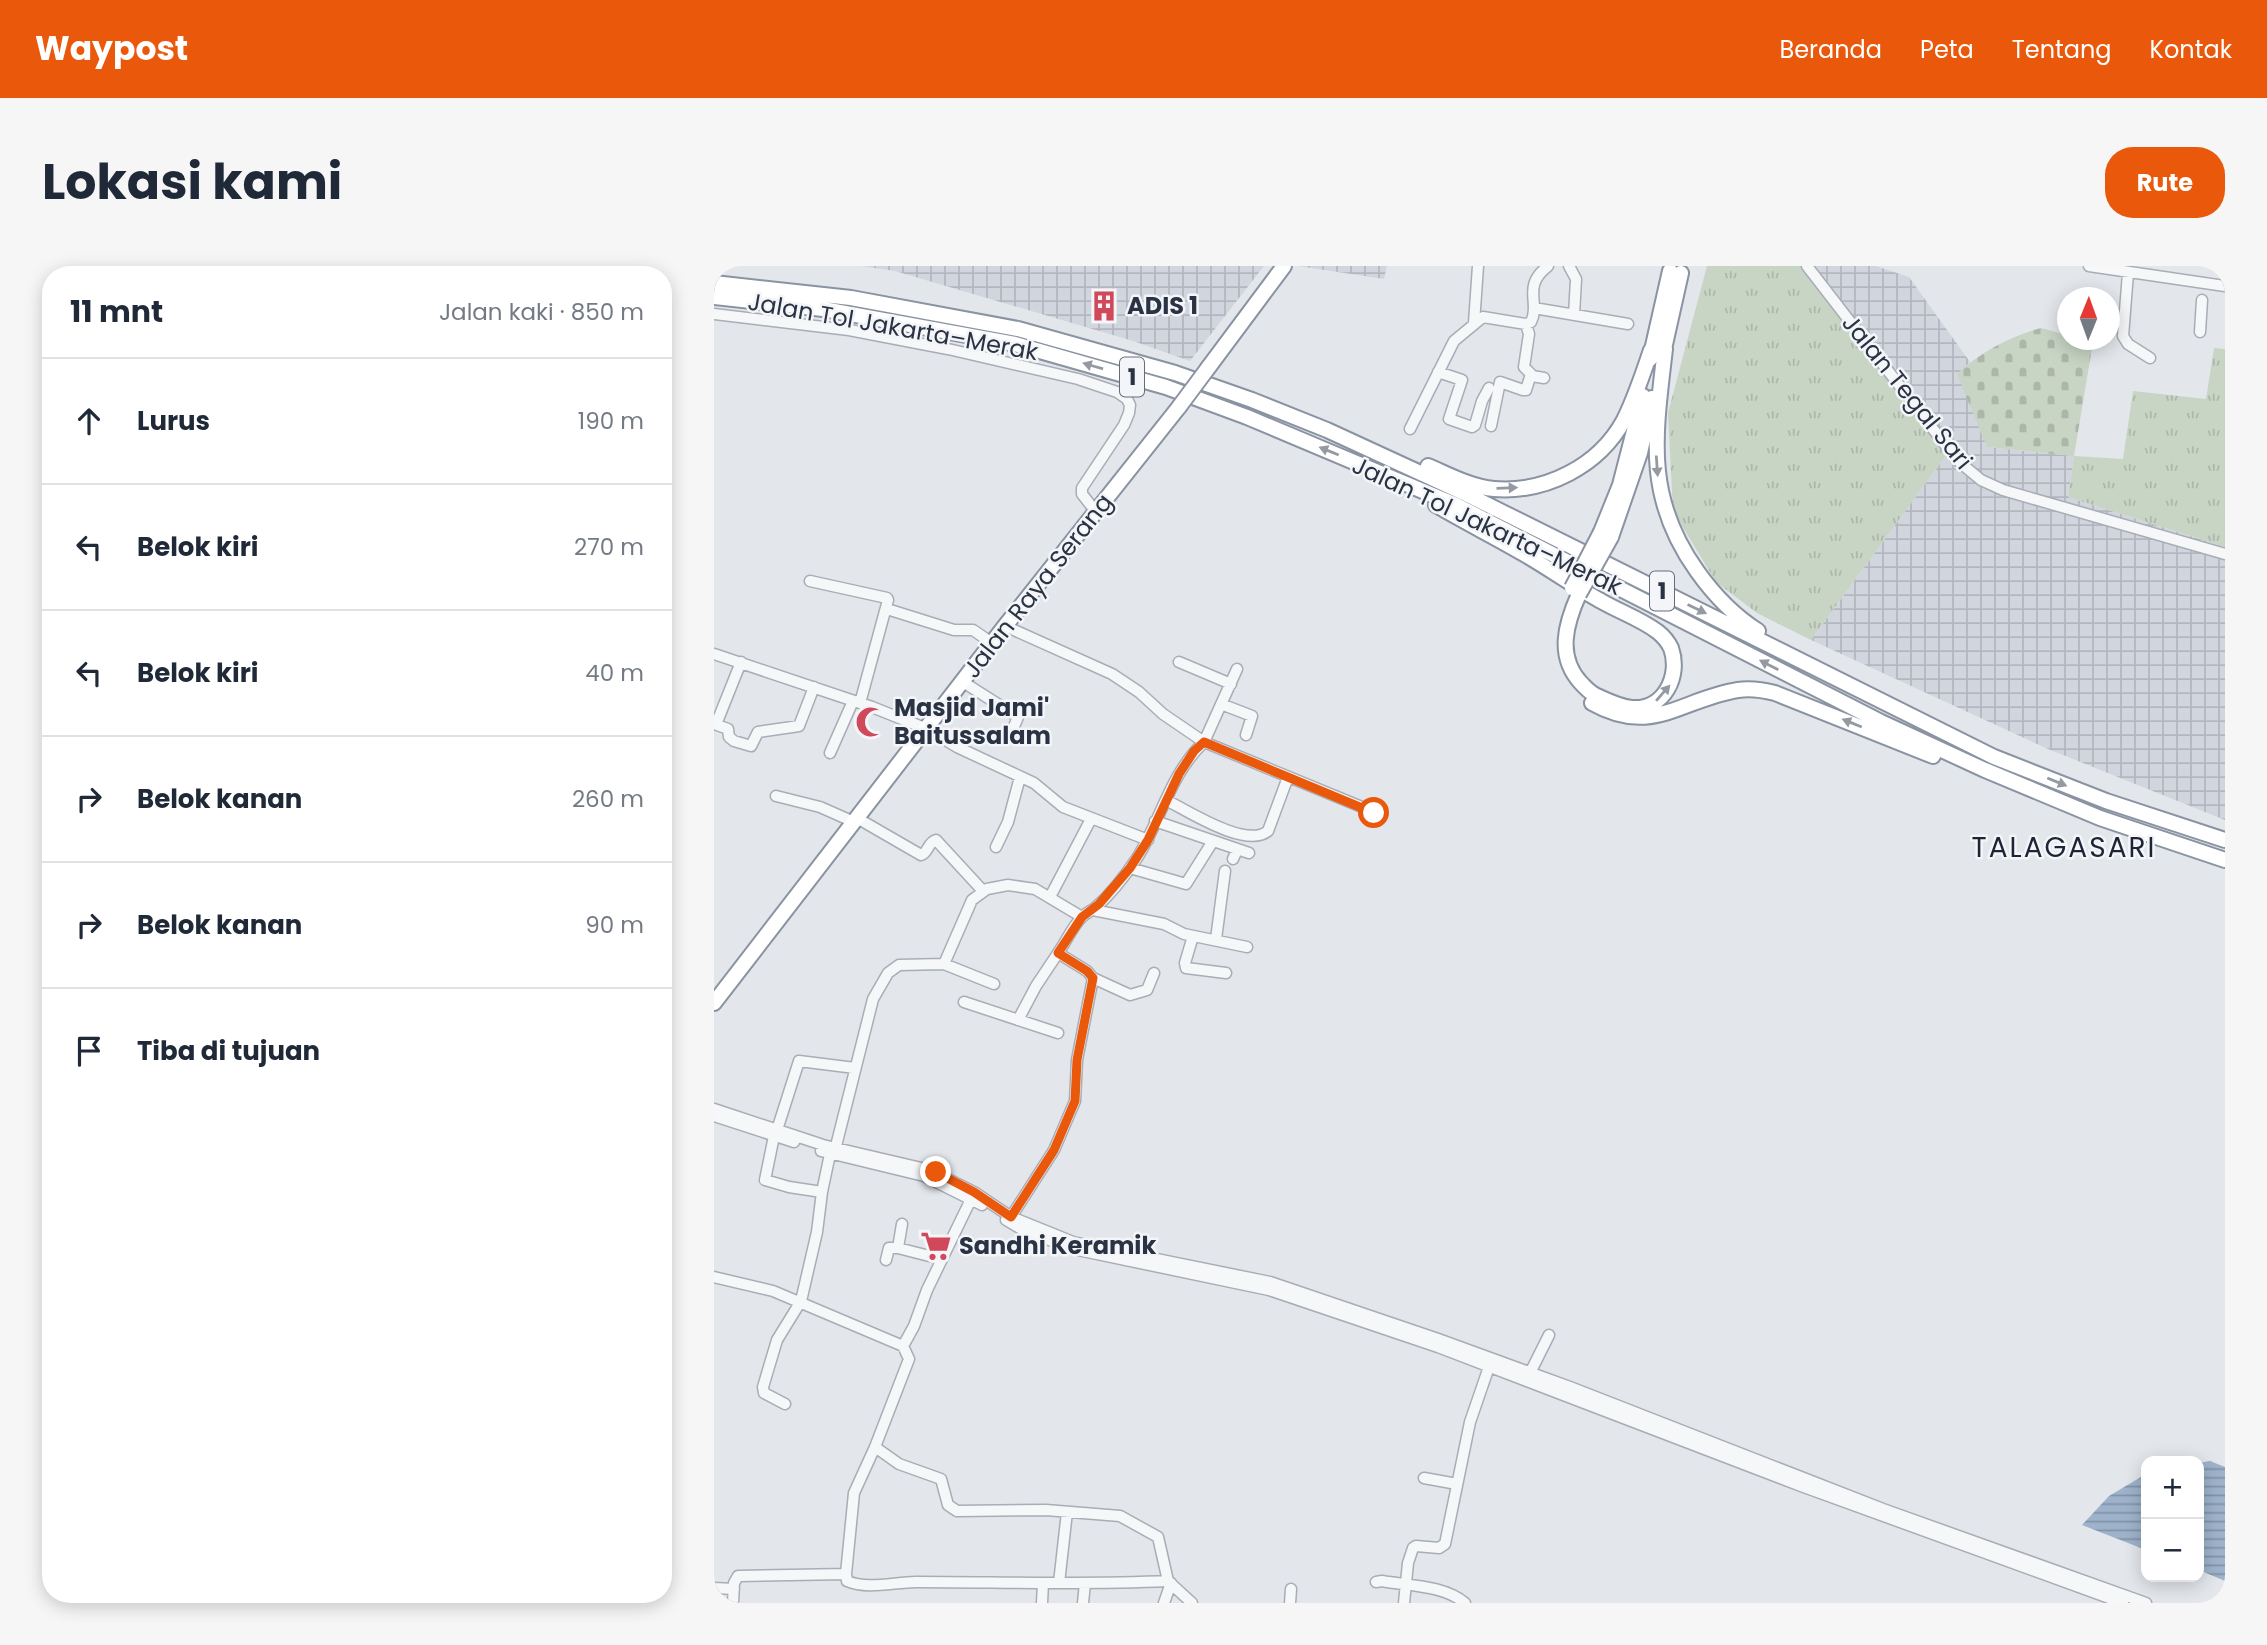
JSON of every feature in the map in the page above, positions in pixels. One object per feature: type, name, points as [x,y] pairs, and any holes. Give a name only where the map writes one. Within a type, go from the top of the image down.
[{"type":"highway","name":"Jalan Raya Serang","points":[[714,1003],[1005,626],[1179,408],[1284,266]]},
{"type":"highway","points":[[1676,272],[1658,350],[1640,453],[1606,534],[1560,628],[1560,660],[1566,676],[1584,698],[1609,712],[1630,718],[1661,715],[1721,694],[1755,689],[1775,693],[1959,767],[1985,770]]},
{"type":"highway","name":"Jalan Tol Jakarta–Merak","points":[[714,283],[850,298],[1018,330],[1175,373],[1327,430],[1466,494],[1994,757],[2106,802],[2225,840]]},
{"type":"highway","name":"Jalan Tol Jakarta–Merak","points":[[714,297],[823,309],[1015,344],[1166,387],[1456,505],[1881,722],[1985,770],[2100,818],[2225,860]]},
{"type":"highway","points":[[1327,430],[1356,438],[1482,487],[1516,488],[1556,480],[1572,472],[1602,448],[1622,423],[1658,350]]},
{"type":"highway","points":[[1658,350],[1656,457],[1659,491],[1670,527],[1684,552],[1718,598],[1747,624],[1774,640],[1994,757]]},
{"type":"highway","points":[[1385,474],[1658,632],[1671,647],[1675,664],[1672,680],[1664,696],[1649,706],[1633,708],[1610,703],[1591,694],[1573,674],[1566,659],[1564,643],[1576,591]]},
{"type":"highway","points":[[2100,818],[2106,802]]},
{"type":"street","points":[[1474,323],[1478,266]]},
{"type":"street","points":[[1410,429],[1454,341],[1483,317],[1526,324],[1533,319],[1532,296],[1536,281],[1548,266]]},
{"type":"street","points":[[1569,266],[1576,279],[1574,315]]},
{"type":"street","name":"Jalan Tegal Sari","points":[[1807,266],[1957,460],[1974,476],[2003,490],[2225,554]]},
{"type":"street","points":[[2090,266],[2203,292],[2225,286]]},
{"type":"street","points":[[2128,273],[2123,336],[2127,345],[2150,358]]},
{"type":"street","points":[[2200,332],[2203,292]]},
{"type":"street","points":[[1534,308],[1628,324]]},
{"type":"street","points":[[714,314],[849,330],[948,349],[1078,379],[1117,392],[1127,399],[1129,413],[1124,425],[1082,488],[1082,494],[1096,512]]},
{"type":"street","points":[[1526,324],[1528,342],[1524,367],[1532,376],[1544,378]]},
{"type":"street","points":[[1438,372],[1462,380],[1449,419],[1472,427],[1490,389],[1501,382],[1526,390],[1532,376]]},
{"type":"street","points":[[1490,389],[1491,426]]},
{"type":"street","points":[[810,581],[887,598],[887,609],[856,702],[830,753]]},
{"type":"street","points":[[887,609],[954,630],[973,630],[992,643]]},
{"type":"street","points":[[1005,626],[1119,678],[1163,714],[1204,742],[1374,813]]},
{"type":"street","points":[[714,654],[814,687],[926,729],[1042,789],[1063,807],[1148,840]]},
{"type":"street","points":[[741,662],[717,722],[717,725],[728,729],[729,737],[739,743],[751,746],[757,733],[763,730],[799,726],[814,687]]},
{"type":"street","points":[[1179,662],[1230,684]]},
{"type":"street","points":[[1018,1020],[1036,986],[1082,917],[1093,910],[1130,868],[1148,840],[1179,774],[1194,751],[1204,742],[1237,669]]},
{"type":"street","points":[[962,682],[1018,717],[1010,736]]},
{"type":"street","points":[[1221,704],[1252,716],[1246,735]]},
{"type":"street","points":[[996,846],[1008,822],[1020,777]]},
{"type":"street","points":[[1166,800],[1235,833],[1256,837],[1268,831],[1288,777]]},
{"type":"street","points":[[776,796],[820,807],[855,820],[921,855],[931,842],[936,840],[983,891]]},
{"type":"street","points":[[1050,897],[1091,819]]},
{"type":"street","points":[[1155,821],[1213,841],[1235,854],[1249,853]]},
{"type":"street","points":[[1130,868],[1186,884],[1213,841]]},
{"type":"street","points":[[1216,939],[1225,872]]},
{"type":"street","points":[[944,964],[972,900],[983,891],[997,887],[1022,886],[1035,889],[1082,917]]},
{"type":"street","points":[[1093,910],[1164,924],[1184,934],[1247,947]]},
{"type":"street","points":[[1192,936],[1186,968],[1226,973]]},
{"type":"street","points":[[1058,953],[1087,971],[1093,978],[1126,994],[1135,995],[1147,990],[1154,973]]},
{"type":"street","points":[[785,1404],[764,1393],[763,1387],[777,1340],[801,1301],[817,1233],[821,1192],[873,999],[888,973],[900,965],[944,964],[994,984]]},
{"type":"street","points":[[1011,1217],[1054,1150],[1075,1101],[1077,1060],[1093,978]]},
{"type":"street","points":[[964,1003],[1058,1033]]},
{"type":"street","points":[[821,1192],[765,1180],[776,1133],[799,1061],[803,1059],[855,1068]]},
{"type":"street","points":[[714,1109],[833,1152],[915,1170],[972,1195],[1011,1217],[1086,1245],[1270,1282],[1490,1363],[1801,1486],[2123,1603]]},
{"type":"street","points":[[714,1116],[776,1133]]},
{"type":"street","points":[[903,1346],[972,1195]]},
{"type":"street","points":[[972,1195],[1023,1230],[1073,1249],[1269,1290],[1438,1347],[1530,1373],[1871,1505],[2146,1603]]},
{"type":"street","points":[[898,1248],[902,1224]]},
{"type":"street","points":[[886,1260],[889,1248],[941,1259]]},
{"type":"street","points":[[714,1277],[774,1291],[801,1301],[838,1320],[903,1346],[909,1359],[854,1493],[847,1581],[868,1585],[911,1582],[1169,1582],[1192,1603]]},
{"type":"street","points":[[1530,1373],[1549,1335]]},
{"type":"street","points":[[1404,1603],[1408,1563],[1413,1548],[1439,1548],[1445,1544],[1470,1422],[1490,1363]]},
{"type":"street","points":[[875,1447],[899,1464],[941,1479],[948,1505],[953,1510],[1120,1516],[1156,1535],[1161,1543],[1169,1582],[1164,1603]]},
{"type":"street","points":[[1424,1478],[1457,1484]]},
{"type":"street","points":[[1059,1583],[1067,1512]]},
{"type":"street","points":[[733,1603],[735,1580],[742,1575],[846,1574]]},
{"type":"street","points":[[1376,1582],[1451,1593],[1465,1603]]},
{"type":"street","points":[[1042,1603],[1043,1583]]},
{"type":"street","points":[[1083,1603],[1085,1583]]},
{"type":"street","points":[[714,1588],[734,1589]]},
{"type":"street","points":[[1290,1603],[1291,1588]]},
{"type":"shaded area","points":[[861,266],[1264,266],[1190,361],[1133,341],[895,271]]},
{"type":"shaded area","points":[[1298,266],[1387,266],[1384,279]]},
{"type":"shaded area","points":[[1802,266],[1876,266],[1909,277],[1970,362],[1958,374],[1987,447],[2074,456],[2068,497],[2225,547],[2225,820],[2048,749],[1811,640],[1947,454]]},
{"type":"green space","points":[[1707,266],[1802,266],[1947,454],[1811,640],[1757,613],[1716,582],[1673,511],[1668,413]]},
{"type":"green space","points":[[2041,328],[2057,332],[2057,350],[2092,350],[2074,456],[1987,447],[1957,374],[1976,359],[2019,335]]},
{"type":"green space","points":[[2214,348],[2225,349],[2225,547],[2068,497],[2074,456],[2123,459],[2133,391],[2206,399]]},
{"type":"water","points":[[2210,1461],[2225,1467],[2225,1581],[2204,1572],[2204,1462]]},
{"type":"water","points":[[2141,1477],[2141,1548],[2082,1525],[2109,1496]]},
{"type":"place","name":"ADIS 1","points":[[1104,306]]},
{"type":"place","name":"Masjid Jami' Baitussalam","points":[[871,722]]},
{"type":"place","name":"Sandhi Keramik","points":[[936,1246]]},
{"type":"district","name":"TALAGASARI","points":[[2064,847]]},
{"type":"route","points":[[936,1172],[974,1192],[1011,1217],[1054,1150],[1075,1101],[1077,1060],[1093,978],[1087,971],[1058,953],[1082,917],[1099,904],[1130,868],[1148,840],[1179,774],[1194,751],[1204,742],[1374,813]]}]
